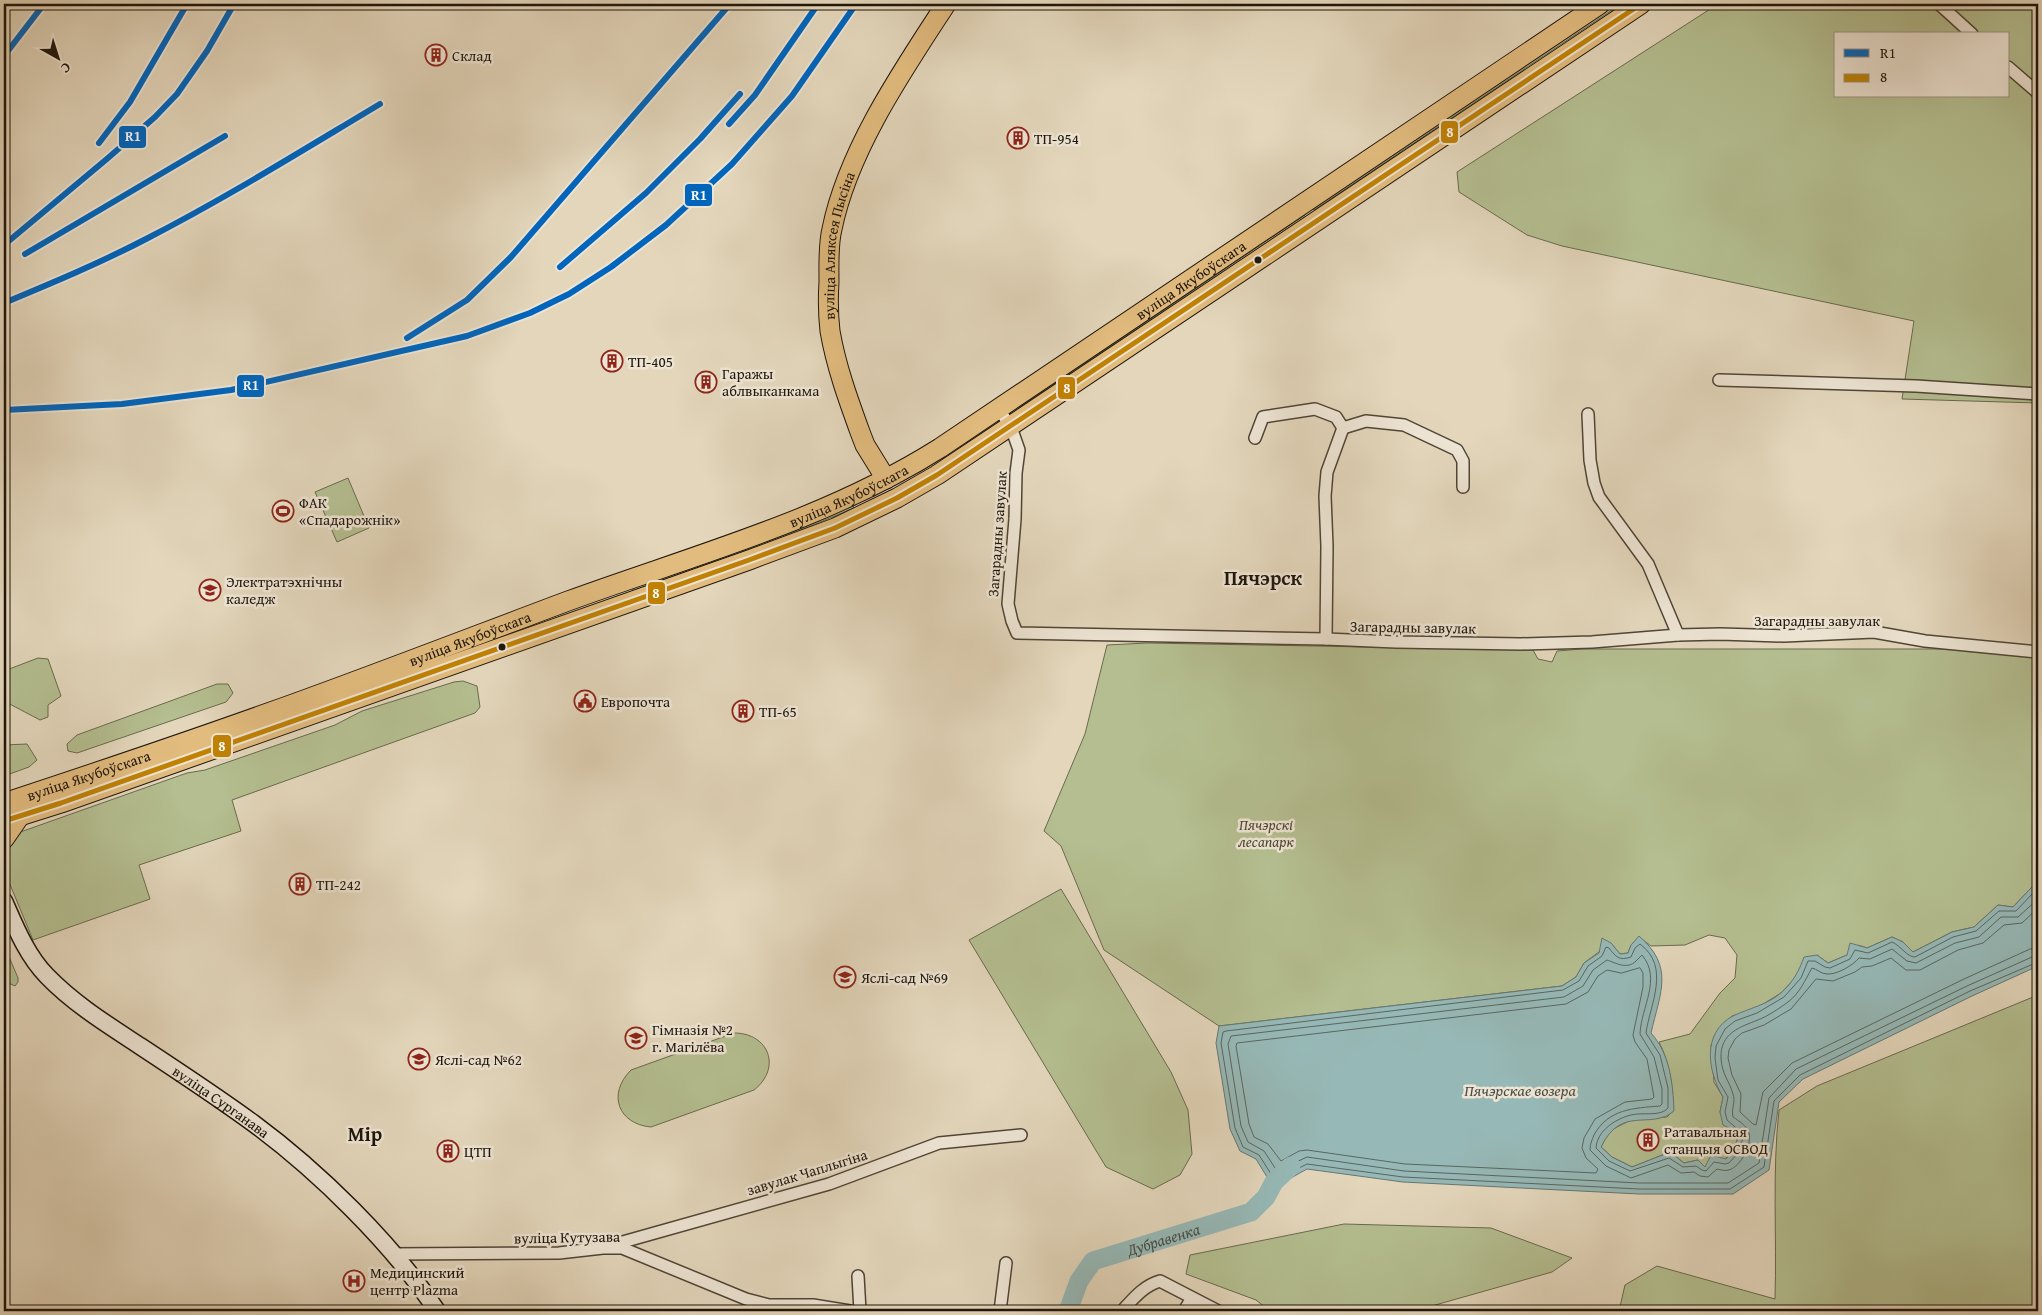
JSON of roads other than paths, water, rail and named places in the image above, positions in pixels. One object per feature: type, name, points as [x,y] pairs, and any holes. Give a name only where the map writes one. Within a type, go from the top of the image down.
[{"type":"main road","name":"вуліца Аляксея Пысіна","points":[[897,498],[863,439],[844,386],[835,353],[830,330],[828,304],[832,230],[843,190],[872,124],[946,4]]},
{"type":"main road","name":"вуліца Якубоўскага","points":[[4,804],[304,700],[570,600],[698,556],[809,515],[886,479],[940,448],[1600,4]]},
{"type":"main road","name":"вуліца Якубоўскага","points":[[12,818],[561,627],[810,538],[897,498],[1011,427],[1315,220],[1641,4]]},
{"type":"main road","points":[[4,839],[12,818]]},
{"type":"main road","name":"вуліца Сурганава","points":[[4,901],[32,955],[46,975],[103,1021],[197,1083],[273,1139],[308,1168],[393,1254],[437,1311]]},
{"type":"street","points":[[1939,4],[1970,32]]},
{"type":"street","points":[[2010,69],[2038,93]]},
{"type":"street","points":[[1719,380],[1916,386],[2038,394]]},
{"type":"street","name":"Загарадны завулак","points":[[998,408],[1011,427],[1019,450],[1008,604],[1017,633],[1521,644],[1592,642],[1678,635],[1784,636],[1874,632],[1925,641],[2038,652]]},
{"type":"street","points":[[1255,438],[1263,418],[1315,408],[1336,417],[1343,428]]},
{"type":"street","points":[[1588,414],[1590,460],[1594,483],[1599,497],[1648,564],[1678,635]]},
{"type":"street","points":[[1343,428],[1366,421],[1404,424],[1457,450],[1463,461],[1463,487]]},
{"type":"street","points":[[1326,639],[1328,546],[1325,496],[1327,472],[1343,428]]},
{"type":"street","name":"завулак Чаплыгіна","points":[[603,1248],[829,1184],[939,1143],[1021,1135]]},
{"type":"street","name":"вуліца Кутузава","points":[[393,1254],[559,1253],[603,1248],[622,1248],[771,1308],[813,1305],[850,1311]]},
{"type":"street","points":[[1000,1311],[1006,1263]]},
{"type":"street","points":[[858,1276],[860,1311]]},
{"type":"street","points":[[1122,1311],[1140,1291],[1150,1284],[1160,1281],[1218,1311]]},
{"type":"street","points":[[1184,1311],[1192,1298]]},
{"type":"water","name":"Пячэрскае возера","points":[[2032,887],[2038,889],[2038,966],[1972,996],[1803,1079],[1779,1102],[1769,1170],[1733,1194],[1639,1194],[1403,1182],[1307,1169],[1282,1183],[1274,1182],[1267,1177],[1256,1159],[1240,1151],[1230,1129],[1216,1043],[1219,1026],[1562,986],[1576,977],[1584,963],[1599,953],[1602,938],[1611,943],[1620,954],[1628,953],[1631,945],[1639,936],[1650,947],[1661,970],[1661,993],[1651,1033],[1662,1050],[1669,1070],[1673,1090],[1674,1111],[1665,1117],[1636,1120],[1618,1126],[1609,1134],[1601,1147],[1612,1157],[1632,1167],[1670,1152],[1684,1163],[1698,1160],[1705,1167],[1711,1155],[1726,1159],[1735,1148],[1738,1136],[1731,1129],[1723,1125],[1720,1112],[1723,1097],[1711,1065],[1712,1043],[1716,1032],[1723,1023],[1733,1016],[1771,1000],[1782,992],[1795,976],[1804,957],[1817,955],[1828,963],[1847,955],[1850,943],[1867,948],[1892,937],[1903,942],[1913,952],[1952,932],[1974,927],[1998,905],[2013,907]]},
{"type":"waterway","name":"Дубравенка","points":[[1068,1311],[1079,1281],[1093,1261],[1251,1212],[1266,1197],[1274,1182],[1291,1166]]},
{"type":"place","name":"Склад","points":[[436,55]]},
{"type":"place","name":"ТП-954","points":[[1018,138]]},
{"type":"place","name":"ТП-405","points":[[612,361]]},
{"type":"place","name":"Гаражы аблвыканкама","points":[[706,382]]},
{"type":"place","name":"ФАК «Спадарожнік»","points":[[283,511]]},
{"type":"place","name":"Электратэхнічны каледж","points":[[210,590]]},
{"type":"place","name":"Европочта","points":[[585,701]]},
{"type":"place","name":"ТП-65","points":[[743,711]]},
{"type":"place","name":"ТП-242","points":[[300,884]]},
{"type":"place","name":"Яслі-сад №69","points":[[845,977]]},
{"type":"place","name":"Гімназія №2 г. Магілёва","points":[[636,1038]]},
{"type":"place","name":"Яслі-сад №62","points":[[419,1059]]},
{"type":"place","name":"Ратавальная станцыя ОСВОД","points":[[1648,1140]]},
{"type":"place","name":"ЦТП","points":[[448,1151]]},
{"type":"place","name":"Медицинский центр Plazma","points":[[354,1281]]},
{"type":"district","name":"Пячэрск","points":[[1263,577]]},
{"type":"district","name":"Мір","points":[[365,1133]]},
{"type":"park label","name":"Пячэрскі лесапарк","points":[[1266,832]]}]
